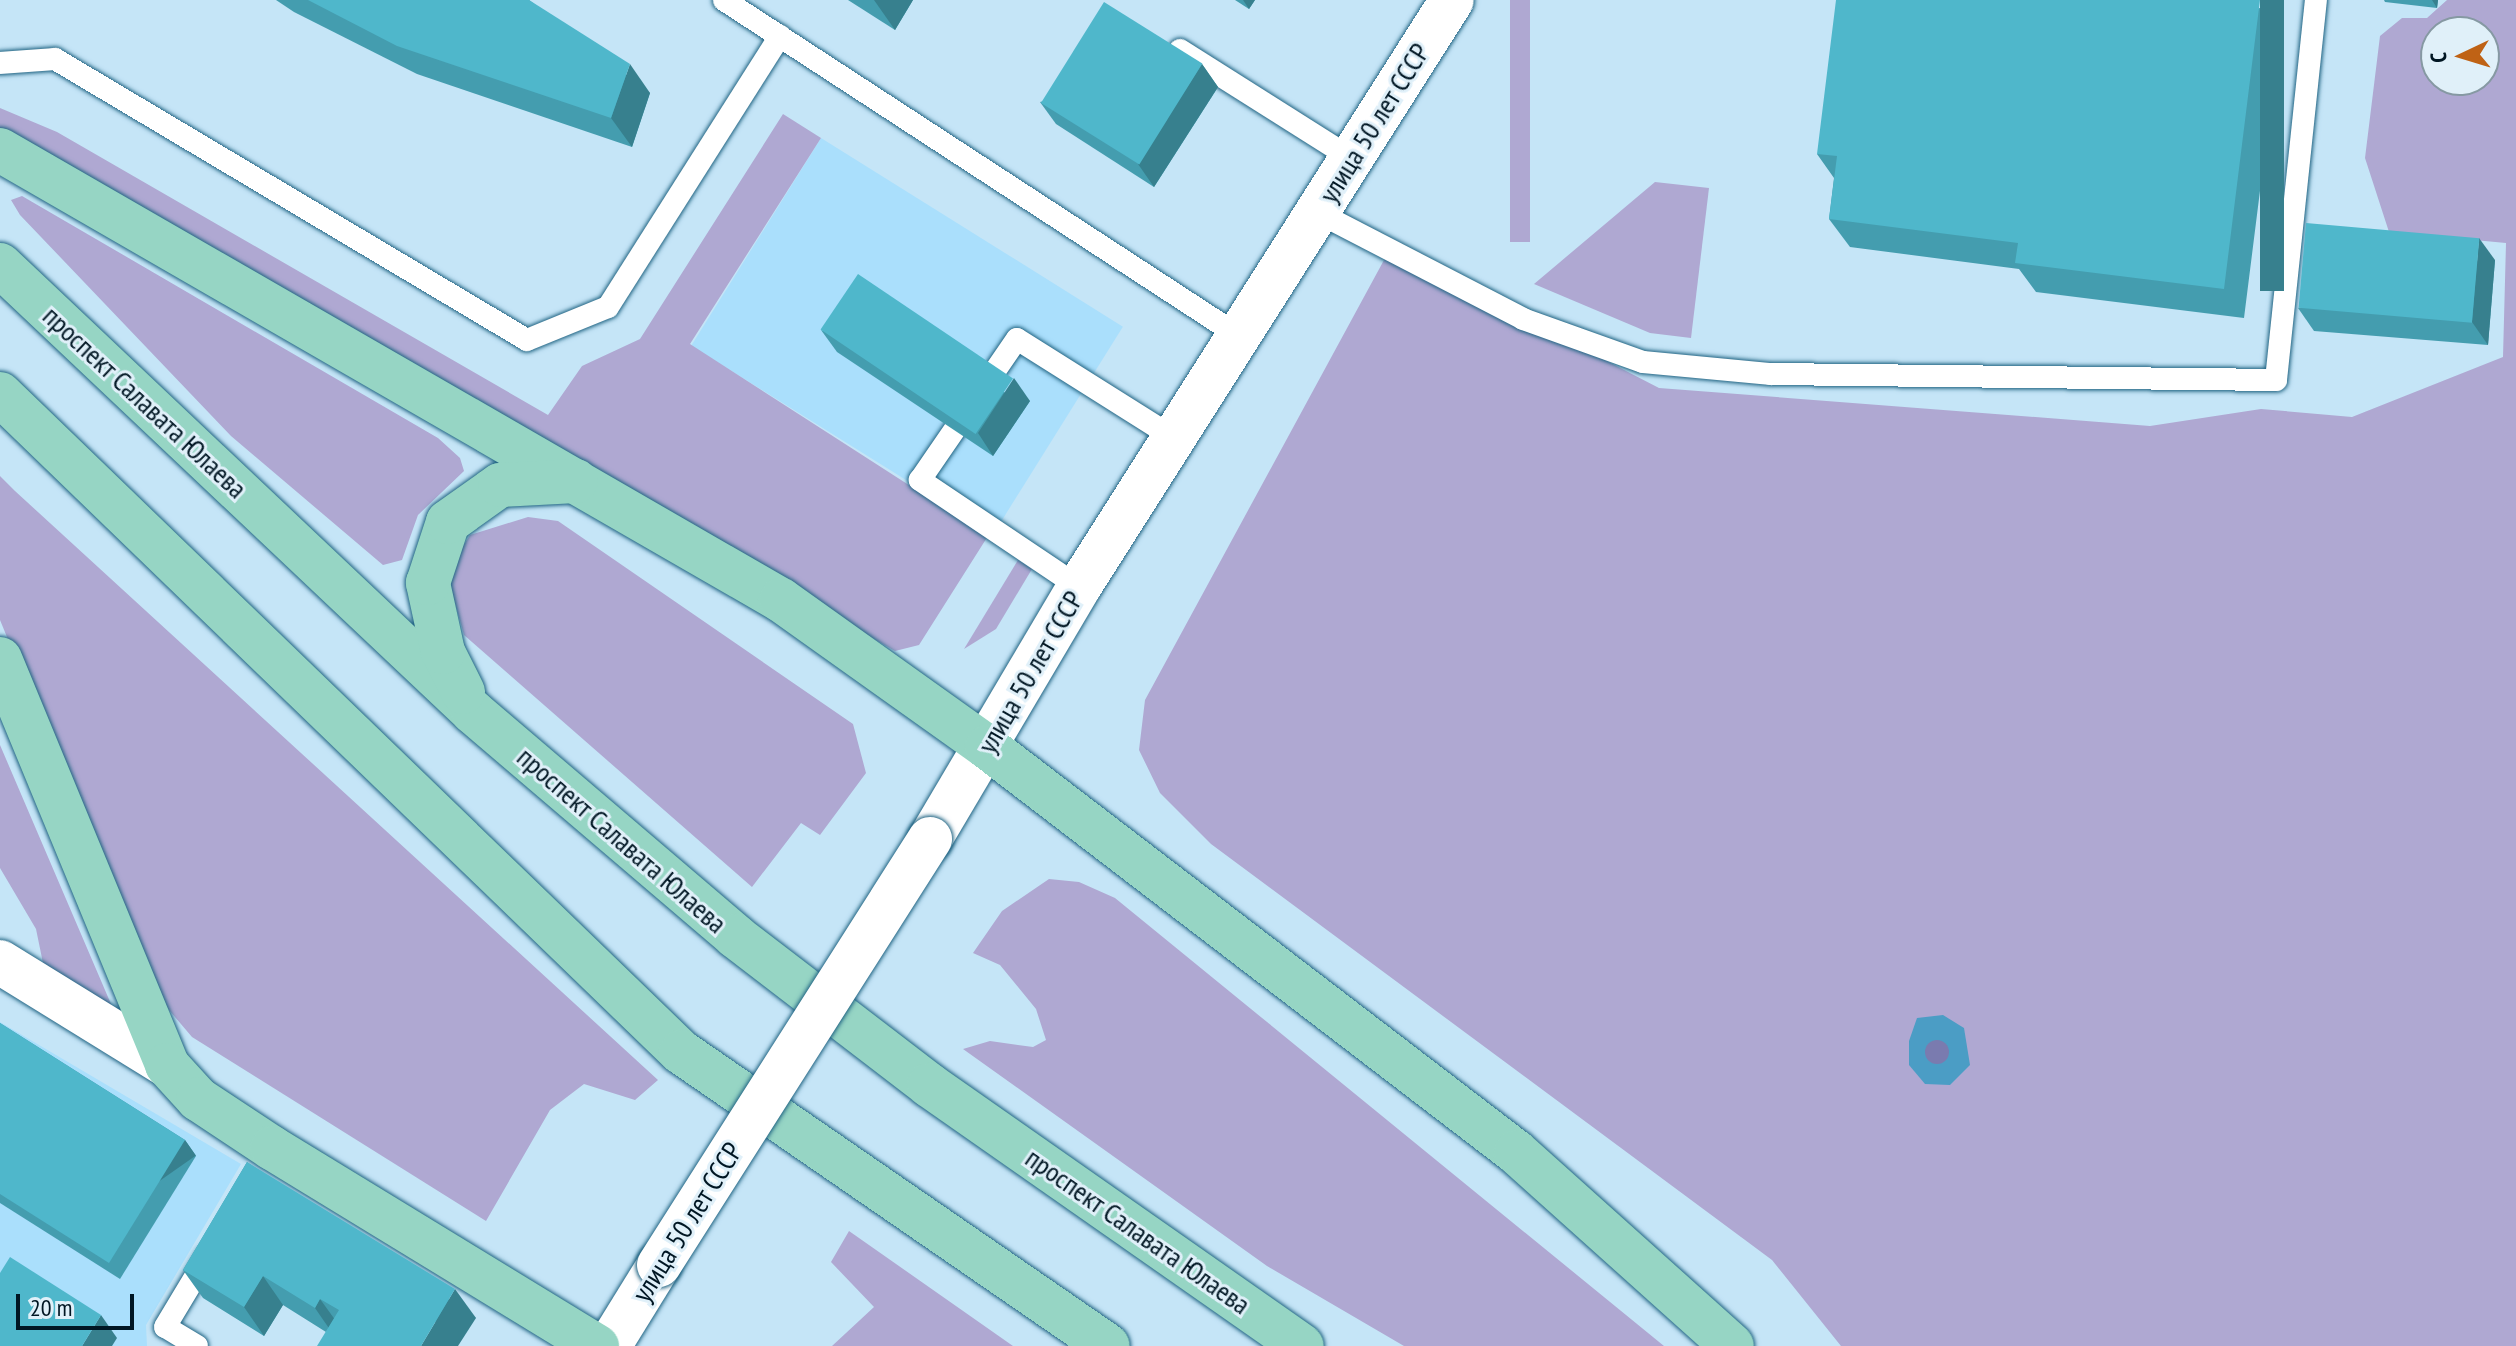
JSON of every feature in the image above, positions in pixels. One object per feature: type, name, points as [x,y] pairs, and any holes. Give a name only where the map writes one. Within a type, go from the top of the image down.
[{"type":"main road","name":"улица 50 лет СССР","points":[[609,1346],[987,747],[1079,587],[1452,0]]},
{"type":"main road","points":[[0,150],[781,600],[987,747],[1516,1152],[1720,1337]]},
{"type":"main road","name":"проспект Салавата Юлаева","points":[[0,265],[473,712],[819,1001],[1302,1346]]},
{"type":"main road","points":[[0,394],[681,1052],[1108,1346]]},
{"type":"main road","points":[[473,712],[431,615],[435,551],[448,522],[475,497],[533,479],[576,481]]},
{"type":"main road","points":[[0,659],[167,1065]]},
{"type":"main road","points":[[0,962],[167,1065],[264,1161],[597,1346]]},
{"type":"lane","points":[[724,0],[1239,336]]},
{"type":"lane","points":[[1317,212],[1523,319],[1643,362],[1771,374],[2276,380],[2316,0]]},
{"type":"lane","points":[[1153,34],[1351,158]]},
{"type":"lane","points":[[0,63],[55,59],[527,340],[608,307],[780,36]]},
{"type":"lane","points":[[1079,587],[920,480],[1017,339],[1174,438]]},
{"type":"lane","points":[[197,1346],[165,1327],[218,1238]]},
{"type":"shaded area","points":[[1510,0],[1530,0],[1530,242],[1510,242]]},
{"type":"shaded area","points":[[2447,0],[2516,0],[2516,1346],[1841,1346],[1772,1260],[1211,844],[1160,793],[1139,750],[1145,700],[1390,249],[1659,388],[2150,426],[2261,409],[2352,417],[2503,357],[2506,243],[2389,232],[2365,158],[2380,36],[2402,18],[2420,18],[2420,96],[2500,96],[2500,16],[2429,16]]},
{"type":"shaded area","points":[[0,108],[57,132],[548,415],[582,366],[640,339],[783,114],[821,138],[690,344],[988,536],[919,645],[895,651],[0,136]]},
{"type":"shaded area","points":[[821,138],[1123,327],[993,534],[691,346]]},
{"type":"shaded area","points":[[1655,182],[1709,188],[1691,338],[1650,333],[1534,284]]},
{"type":"shaded area","points":[[22,196],[438,438],[460,458],[464,471],[418,515],[402,560],[383,565],[231,436],[20,215],[11,200]]},
{"type":"shaded area","points":[[0,476],[658,1080],[635,1100],[584,1084],[550,1110],[486,1221],[192,1037],[152,990],[0,620]]},
{"type":"shaded area","points":[[528,517],[558,521],[853,724],[866,773],[820,835],[801,823],[752,887],[464,635],[449,582],[455,559],[470,535]]},
{"type":"shaded area","points":[[1018,560],[1032,569],[996,629],[964,649]]},
{"type":"shaded area","points":[[0,745],[117,1018],[44,968],[36,929],[0,868]]},
{"type":"shaded area","points":[[1049,879],[1079,882],[1115,898],[1664,1346],[1404,1346],[1267,1266],[963,1049],[990,1041],[1033,1047],[1046,1040],[1036,1009],[1000,965],[973,953],[1002,911]]},
{"type":"shaded area","points":[[1943,1015],[1964,1028],[1970,1065],[1950,1085],[1925,1084],[1909,1065],[1909,1041],[1917,1018]]},
{"type":"shaded area","points":[[0,1022],[241,1164],[146,1325],[147,1346],[0,1346]]},
{"type":"shaded area","points":[[849,1231],[1013,1346],[832,1346],[874,1307],[831,1262]]},
{"type":"building","points":[[308,0],[529,0],[630,64],[611,118],[397,46]]},
{"type":"building","points":[[1836,0],[2260,0],[2224,289],[2015,263],[2018,243],[1829,219],[1837,156],[1817,154]]},
{"type":"building","points":[[1104,2],[1202,63],[1139,164],[1041,103]]},
{"type":"building","points":[[2306,223],[2479,238],[2472,323],[2299,308]]},
{"type":"building","points":[[858,274],[1013,379],[976,434],[821,330]]},
{"type":"building","points":[[0,1023],[185,1140],[109,1263],[0,1194]]},
{"type":"building","points":[[247,1162],[455,1289],[421,1346],[317,1346],[339,1310],[320,1299],[315,1308],[263,1276],[244,1307],[183,1270]]},
{"type":"building","points":[[10,1257],[101,1315],[82,1346],[0,1346],[0,1273]]}]
